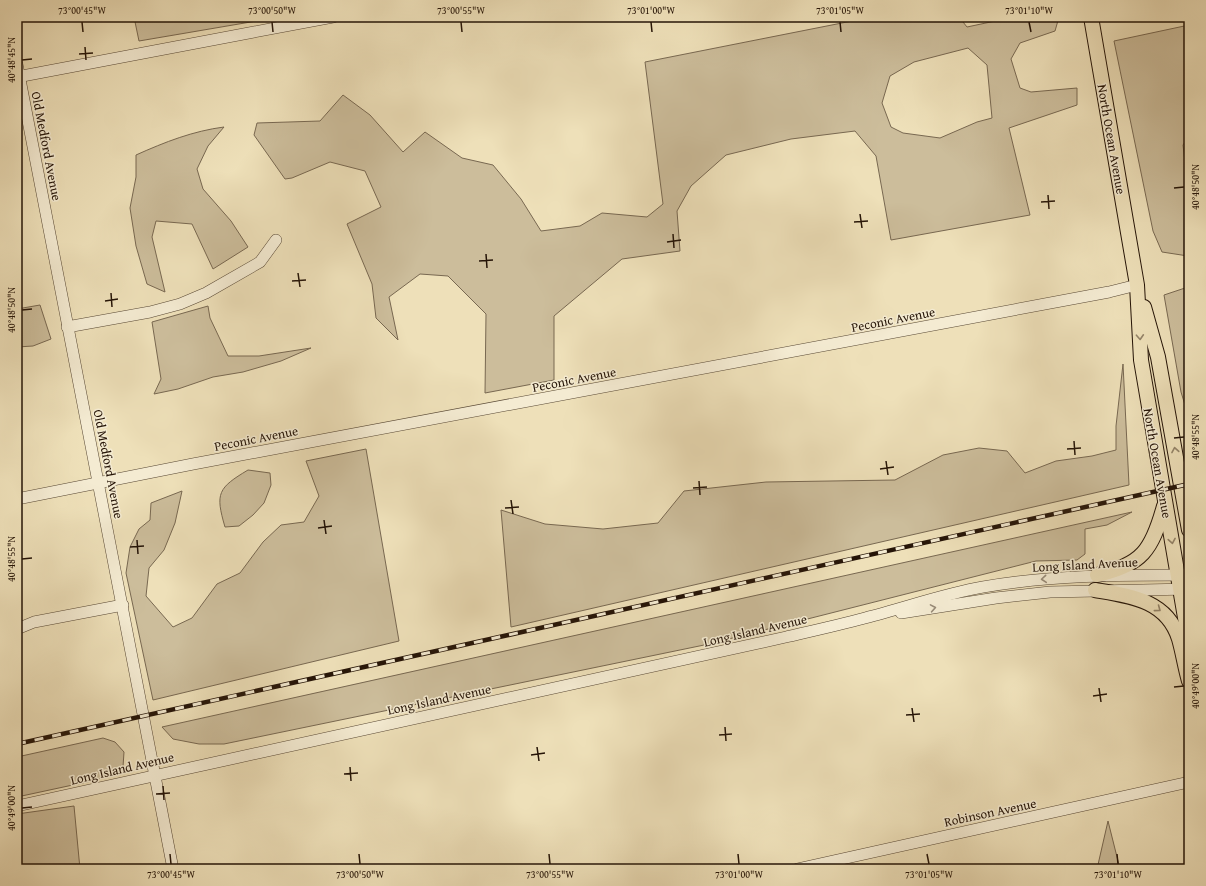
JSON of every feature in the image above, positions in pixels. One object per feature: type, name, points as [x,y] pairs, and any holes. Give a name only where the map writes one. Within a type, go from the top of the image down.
[{"type":"main road","name":"North Ocean Avenue","points":[[1091,17],[1137,284],[1158,357],[1188,523]]},
{"type":"main road","name":"North Ocean Avenue","points":[[1137,284],[1141,360],[1165,502],[1184,575],[1189,641]]},
{"type":"main road","points":[[1096,575],[1119,570],[1128,566],[1143,553],[1155,536],[1165,502]]},
{"type":"main road","points":[[1095,590],[1141,599],[1164,613],[1171,621],[1179,639],[1189,681]]},
{"type":"street","points":[[18,77],[333,17]]},
{"type":"street","name":"Old Medford Avenue","points":[[17,64],[18,77],[123,605],[173,869]]},
{"type":"street","points":[[67,327],[150,312],[187,302],[206,293],[260,262],[276,240]]},
{"type":"street","name":"Peconic Avenue","points":[[17,499],[1094,294],[1137,284]]},
{"type":"street","name":"Long Island Avenue","points":[[17,806],[650,668],[866,618],[922,601],[983,587],[1038,579],[1096,575],[1184,575]]},
{"type":"street","name":"Long Island Avenue","points":[[866,618],[996,598],[1095,590],[1185,589]]},
{"type":"street","points":[[17,629],[34,622],[123,605]]},
{"type":"street","name":"Robinson Avenue","points":[[797,869],[1189,782]]},
{"type":"shaded area","points":[[134,17],[280,17],[139,41]]},
{"type":"shaded area","points":[[852,17],[959,17],[967,27],[1014,17],[1059,17],[1055,31],[1020,43],[1011,59],[1020,88],[1031,92],[1077,88],[1077,105],[1009,128],[1030,215],[891,240],[876,156],[855,131],[791,139],[726,155],[691,186],[677,211],[680,251],[622,259],[554,316],[554,380],[485,393],[486,314],[448,276],[420,274],[389,297],[398,340],[376,318],[372,284],[347,224],[381,207],[365,171],[330,162],[292,178],[285,179],[254,135],[257,123],[320,121],[343,95],[370,115],[403,152],[425,132],[462,158],[493,165],[521,199],[541,231],[580,226],[602,213],[647,217],[663,204],[645,62],[852,21]],"holes":[[[968,48],[987,65],[992,118],[977,122],[940,138],[903,133],[891,127],[882,103],[890,76],[914,62]]]},
{"type":"shaded area","points":[[1189,25],[1189,136],[1183,145],[1189,195],[1188,256],[1162,252],[1153,231],[1114,41]]},
{"type":"shaded area","points":[[224,127],[208,146],[197,169],[203,189],[231,221],[248,247],[213,269],[192,224],[156,221],[152,237],[165,292],[147,284],[136,246],[130,208],[136,177],[136,155],[201,131]]},
{"type":"shaded area","points":[[1189,288],[1189,418],[1181,392],[1164,295]]},
{"type":"shaded area","points":[[40,305],[51,339],[33,346],[17,347],[17,309]]},
{"type":"shaded area","points":[[208,306],[210,318],[228,356],[259,356],[311,348],[281,361],[243,372],[213,377],[178,389],[154,394],[161,379],[152,322]]},
{"type":"shaded area","points":[[1123,364],[1129,485],[511,627],[501,510],[545,524],[603,529],[658,523],[684,491],[766,482],[895,480],[943,455],[979,448],[1007,451],[1025,473],[1056,461],[1092,456],[1116,450],[1116,426]]},
{"type":"shaded area","points":[[366,449],[399,641],[153,700],[126,573],[130,547],[139,529],[150,520],[151,503],[182,491],[175,523],[164,550],[149,568],[146,596],[173,627],[192,618],[217,584],[240,573],[263,542],[281,525],[304,522],[319,496],[306,461]]},
{"type":"shaded area","points":[[248,470],[270,473],[271,485],[264,503],[253,515],[239,526],[225,527],[220,506],[222,492],[230,482]]},
{"type":"shaded area","points":[[1132,512],[1107,525],[1085,529],[1085,554],[1077,560],[1036,561],[709,644],[224,744],[199,744],[173,739],[162,727]]},
{"type":"shaded area","points":[[103,738],[115,742],[124,752],[123,767],[96,780],[17,797],[17,757]]},
{"type":"shaded area","points":[[74,806],[80,869],[17,869],[17,814]]},
{"type":"shaded area","points":[[1108,821],[1120,869],[1097,869]]},
{"type":"railway","points":[[17,744],[1189,484]]}]
